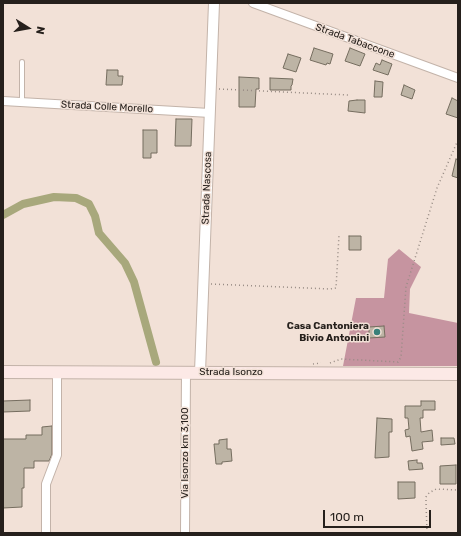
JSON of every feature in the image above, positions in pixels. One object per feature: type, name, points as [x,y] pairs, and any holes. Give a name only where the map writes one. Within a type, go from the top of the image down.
[{"type":"main road","name":"Strada Isonzo","points":[[3,372],[458,374]]},
{"type":"street","name":"Strada Nascosa","points":[[200,372],[214,3]]},
{"type":"street","name":"Strada Tabaccone","points":[[253,3],[458,78]]},
{"type":"street","name":"Strada Colle Morello","points":[[3,101],[210,113]]},
{"type":"street","points":[[46,533],[46,484],[57,455],[57,372]]},
{"type":"street","name":"Via Isonzo km 3,100","points":[[185,533],[186,372]]},
{"type":"lane","points":[[22,62],[22,102]]},
{"type":"path","points":[[211,89],[348,95]]},
{"type":"path","points":[[329,364],[341,359],[398,362],[401,357],[406,287],[437,188],[458,140]]},
{"type":"path","points":[[203,284],[336,288],[339,234]]},
{"type":"path","points":[[313,373],[313,363],[321,363]]},
{"type":"path","points":[[427,533],[426,497],[429,493],[436,489],[458,490]]},
{"type":"shaded area","points":[[399,249],[421,267],[410,289],[409,313],[458,323],[458,366],[343,366],[356,298],[384,298],[388,259]]},
{"type":"building","points":[[314,48],[333,54],[330,64],[327,63],[326,65],[310,60]]},
{"type":"building","points":[[350,48],[365,54],[360,66],[345,61]]},
{"type":"building","points":[[288,54],[301,58],[296,72],[283,68]]},
{"type":"building","points":[[382,60],[392,64],[388,75],[373,70],[376,63],[380,65]]},
{"type":"building","points":[[107,70],[118,70],[118,76],[123,76],[122,85],[106,85]]},
{"type":"building","points":[[239,77],[259,78],[259,89],[256,89],[255,107],[239,107]]},
{"type":"building","points":[[270,78],[293,79],[291,90],[270,90]]},
{"type":"building","points":[[375,81],[383,82],[382,97],[374,97]]},
{"type":"building","points":[[404,85],[415,90],[412,99],[401,95]]},
{"type":"building","points":[[452,98],[458,101],[458,118],[446,114]]},
{"type":"building","points":[[365,100],[365,113],[348,111],[349,101]]},
{"type":"building","points":[[176,119],[192,119],[191,146],[175,146]]},
{"type":"building","points":[[143,130],[157,130],[157,153],[151,153],[151,158],[143,158]]},
{"type":"building","points":[[456,159],[458,160],[458,178],[452,176]]},
{"type":"building","points":[[349,236],[361,236],[361,250],[349,250]]},
{"type":"building","name":"Casa Cantoniera Bivio Antonini","points":[[384,326],[385,337],[369,338],[369,327]]},
{"type":"building","points":[[30,400],[30,411],[3,412],[3,401]]},
{"type":"building","points":[[421,401],[435,401],[435,410],[423,410],[423,418],[420,418],[421,432],[432,430],[433,441],[422,442],[423,449],[412,451],[410,436],[406,437],[405,430],[409,429],[408,418],[405,418],[405,406],[421,406]]},
{"type":"building","points":[[377,418],[392,419],[392,432],[389,432],[389,457],[375,458]]},
{"type":"building","points":[[52,426],[52,454],[49,461],[34,461],[34,468],[24,468],[22,507],[3,508],[3,439],[26,439],[26,435],[42,435],[42,427]]},
{"type":"building","points":[[441,438],[454,438],[455,444],[441,445]]},
{"type":"building","points":[[227,439],[227,449],[231,449],[232,461],[216,464],[214,444],[219,444],[219,440]]},
{"type":"building","points":[[417,460],[417,463],[422,463],[423,469],[409,470],[408,461]]},
{"type":"building","points":[[456,465],[456,484],[440,484],[440,466]]},
{"type":"building","points":[[398,482],[415,482],[415,498],[398,499]]},
{"type":"waterway","points":[[3,215],[23,204],[54,197],[76,198],[89,204],[95,216],[99,233],[125,263],[134,282],[156,362]]},
{"type":"place","name":"Casa Cantoniera Bivio Antonini","points":[[377,332]]}]
